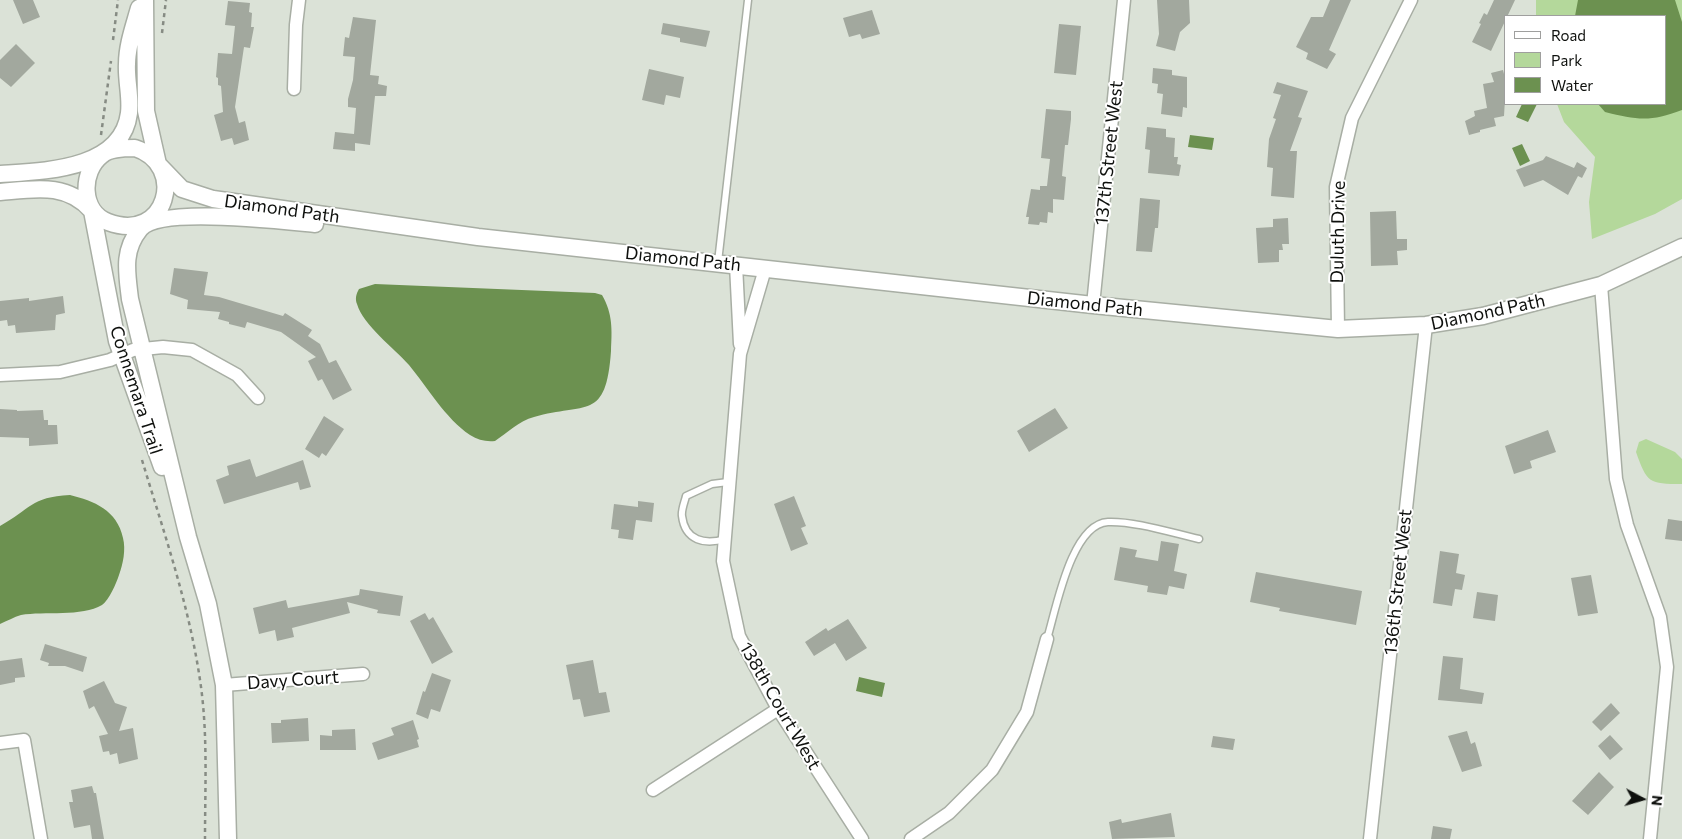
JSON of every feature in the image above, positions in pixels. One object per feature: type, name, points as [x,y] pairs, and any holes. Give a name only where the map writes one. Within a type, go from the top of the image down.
[{"type":"street","points":[[92,211],[86,194],[87,180],[102,147],[122,136],[127,122],[129,112],[127,63],[130,39],[143,0]]},
{"type":"street","points":[[143,0],[146,111],[158,164],[164,179],[165,194],[158,214],[148,222]]},
{"type":"street","points":[[294,89],[296,25],[299,0]]},
{"type":"street","name":"137th Street West","points":[[1093,305],[1124,0]]},
{"type":"street","name":"Duluth Drive","points":[[1338,329],[1336,187],[1352,118],[1411,0]]},
{"type":"street","name":"Diamond Path","points":[[0,174],[50,170],[102,147],[115,149],[135,148],[146,152],[182,189],[213,199],[478,237]]},
{"type":"street","name":"Diamond Path","points":[[0,192],[44,188],[63,191],[81,200],[100,219],[110,223],[129,225],[164,219],[220,216],[478,237],[1093,305],[1338,329],[1426,325],[1483,316],[1601,285],[1682,247]]},
{"type":"street","name":"Connemara Trail","points":[[92,211],[208,604],[224,685],[228,839]]},
{"type":"street","name":"Connemara Trail","points":[[148,222],[140,229],[126,260],[133,352],[188,537]]},
{"type":"street","name":"138th Court West","points":[[736,266],[740,354],[723,561],[739,636],[778,709],[862,839]]},
{"type":"street","name":"138th Court West","points":[[740,354],[765,269]]},
{"type":"street","points":[[1601,285],[1616,479],[1627,525],[1660,617],[1667,667],[1650,839]]},
{"type":"street","name":"136th Street West","points":[[1370,839],[1426,325]]},
{"type":"street","points":[[0,375],[60,372],[133,352],[163,348],[192,350],[237,375],[258,398]]},
{"type":"street","points":[[910,839],[949,813],[992,770],[1027,712],[1047,639]]},
{"type":"street","name":"Davy Court","points":[[224,685],[363,674]]},
{"type":"street","points":[[653,790],[778,709]]},
{"type":"street","points":[[0,742],[24,740],[41,839]]},
{"type":"lane","points":[[718,263],[748,0]]},
{"type":"lane","points":[[725,538],[711,543],[701,542],[689,533],[681,516],[686,496],[712,484],[728,482]]},
{"type":"lane","points":[[1047,639],[1074,551],[1091,529],[1106,522],[1127,524],[1199,539]]},
{"type":"path","points":[[102,147],[105,132]]},
{"type":"path","points":[[140,456],[176,572],[201,682],[205,741],[205,839]]},
{"type":"green space","points":[[1536,0],[1682,0],[1682,199],[1655,214],[1592,239],[1589,202],[1595,157],[1564,122],[1557,105],[1667,105],[1667,15],[1536,15]]},
{"type":"green space","points":[[1646,439],[1675,452],[1682,459],[1682,484],[1656,482],[1647,476],[1636,452],[1639,442]]},
{"type":"water","points":[[1578,0],[1675,0],[1682,22],[1682,110],[1652,118],[1635,118],[1605,112],[1599,105],[1667,105],[1667,15],[1575,15]]},
{"type":"water","points":[[1522,105],[1536,105],[1528,122],[1516,117]]},
{"type":"water","points":[[1190,135],[1214,138],[1212,150],[1188,147]]},
{"type":"water","points":[[1522,144],[1530,161],[1520,166],[1512,148]]},
{"type":"water","points":[[375,284],[595,293],[602,295],[610,316],[611,329],[611,351],[604,389],[598,399],[590,405],[534,417],[518,424],[495,441],[485,441],[476,438],[453,420],[409,365],[380,336],[360,312],[356,300],[359,289]]},
{"type":"water","points":[[70,495],[88,500],[103,508],[116,520],[120,528],[124,543],[124,557],[112,592],[105,603],[94,609],[21,615],[0,624],[0,526],[38,501]]},
{"type":"water","points":[[859,677],[885,683],[882,697],[856,691]]},
{"type":"building","points":[[13,0],[33,0],[40,17],[23,24]]},
{"type":"building","points":[[1157,0],[1189,0],[1190,23],[1180,32],[1175,51],[1156,46],[1159,34]]},
{"type":"building","points":[[1330,0],[1351,0],[1329,50],[1336,54],[1327,69],[1306,59],[1308,53],[1296,47],[1311,17],[1323,17]]},
{"type":"building","points":[[1494,0],[1515,0],[1508,15],[1504,15],[1504,23],[1491,51],[1472,42],[1484,13],[1487,15]]},
{"type":"building","points":[[228,1],[250,3],[249,12],[252,13],[251,27],[254,27],[250,48],[244,47],[235,107],[239,123],[245,121],[249,140],[234,145],[232,138],[221,141],[214,115],[223,112],[221,86],[218,85],[218,78],[216,77],[218,53],[232,54],[235,26],[225,25]]},
{"type":"building","points":[[872,10],[880,34],[862,39],[860,34],[849,37],[843,18]]},
{"type":"building","points":[[353,17],[376,20],[370,75],[379,76],[378,84],[387,86],[386,96],[375,96],[370,145],[355,143],[355,151],[333,149],[335,132],[354,134],[356,108],[348,107],[348,99],[353,80],[355,57],[343,56],[345,37],[349,38]]},
{"type":"building","points":[[663,23],[710,31],[706,47],[680,42],[680,38],[661,34]]},
{"type":"building","points":[[1059,24],[1081,26],[1076,75],[1054,73]]},
{"type":"building","points":[[16,44],[35,63],[11,87],[0,78],[0,60]]},
{"type":"building","points":[[1153,68],[1172,70],[1172,75],[1187,77],[1187,108],[1183,107],[1182,117],[1161,114],[1163,94],[1157,93],[1158,84],[1152,83]]},
{"type":"building","points":[[649,69],[684,77],[680,98],[666,95],[664,105],[642,100]]},
{"type":"building","points":[[1503,70],[1504,116],[1494,118],[1496,126],[1469,135],[1465,121],[1475,116],[1474,111],[1487,108],[1483,84],[1494,82],[1491,73]]},
{"type":"building","points":[[1277,82],[1308,91],[1298,117],[1302,118],[1290,151],[1297,151],[1294,198],[1271,196],[1273,168],[1267,167],[1269,139],[1276,119],[1273,118],[1281,95],[1273,93]]},
{"type":"building","points":[[1046,109],[1071,111],[1068,145],[1065,145],[1062,176],[1066,177],[1064,200],[1053,199],[1053,213],[1048,212],[1047,223],[1040,222],[1039,225],[1028,224],[1029,217],[1026,217],[1031,189],[1040,190],[1040,186],[1047,186],[1050,159],[1041,158]]},
{"type":"building","points":[[1147,127],[1166,129],[1166,137],[1175,138],[1174,157],[1178,157],[1177,164],[1181,165],[1179,176],[1148,173],[1150,150],[1145,149]]},
{"type":"building","points":[[1546,156],[1574,168],[1577,162],[1587,168],[1582,178],[1578,176],[1568,195],[1543,180],[1524,187],[1516,170],[1543,160]]},
{"type":"building","points":[[1140,198],[1160,200],[1158,228],[1155,228],[1152,252],[1136,251]]},
{"type":"building","points":[[1396,211],[1397,239],[1407,239],[1407,250],[1397,251],[1398,265],[1371,266],[1370,212]]},
{"type":"building","points":[[1288,218],[1289,244],[1282,244],[1283,250],[1279,250],[1279,262],[1258,263],[1256,228],[1273,227],[1273,219]]},
{"type":"building","points":[[174,268],[208,272],[204,295],[219,297],[283,316],[285,313],[312,330],[308,336],[320,344],[329,363],[336,360],[352,390],[333,400],[322,379],[318,381],[308,361],[316,357],[281,332],[247,322],[245,328],[229,324],[229,322],[218,319],[220,312],[187,309],[188,300],[170,294]]},
{"type":"building","points":[[63,296],[65,313],[56,315],[55,330],[16,333],[15,325],[8,326],[7,320],[0,321],[0,301],[29,298],[29,301]]},
{"type":"building","points":[[1055,408],[1068,428],[1029,452],[1017,431]]},
{"type":"building","points":[[0,409],[17,411],[43,410],[44,420],[48,420],[48,425],[57,425],[58,444],[29,446],[29,438],[0,437]]},
{"type":"building","points":[[324,416],[344,429],[326,456],[322,453],[319,458],[305,449]]},
{"type":"building","points":[[1548,430],[1556,452],[1530,461],[1532,468],[1514,474],[1505,446]]},
{"type":"building","points":[[250,459],[256,477],[303,460],[311,487],[300,490],[298,482],[224,504],[216,480],[229,475],[227,466]]},
{"type":"building","points":[[794,496],[806,526],[801,528],[808,544],[791,551],[774,504]]},
{"type":"building","points":[[638,501],[654,503],[652,522],[636,520],[633,540],[618,538],[619,530],[611,529],[614,504],[638,507]]},
{"type":"building","points":[[1668,519],[1682,521],[1682,541],[1665,539]]},
{"type":"building","points":[[1161,541],[1179,544],[1174,571],[1187,574],[1184,589],[1169,586],[1167,595],[1147,592],[1148,586],[1114,580],[1120,547],[1137,550],[1135,557],[1158,561]]},
{"type":"building","points":[[1440,551],[1459,554],[1456,573],[1465,575],[1462,590],[1455,589],[1452,606],[1433,603]]},
{"type":"building","points":[[1256,572],[1362,591],[1356,625],[1279,611],[1280,608],[1250,602]]},
{"type":"building","points":[[1591,575],[1598,613],[1578,616],[1571,578]]},
{"type":"building","points":[[360,589],[403,596],[400,616],[377,613],[378,610],[347,602],[350,613],[292,628],[294,637],[277,641],[275,630],[259,634],[253,608],[286,600],[288,608],[359,595]]},
{"type":"building","points":[[1477,592],[1498,595],[1495,621],[1473,618]]},
{"type":"building","points":[[425,613],[429,620],[433,617],[453,652],[432,664],[410,621]]},
{"type":"building","points":[[848,619],[867,648],[846,661],[835,643],[814,656],[805,642],[826,628],[828,631]]},
{"type":"building","points":[[45,644],[87,657],[83,672],[65,666],[48,666],[49,663],[40,660]]},
{"type":"building","points":[[1443,656],[1463,658],[1460,689],[1484,693],[1482,704],[1438,700]]},
{"type":"building","points":[[22,658],[25,677],[15,678],[15,682],[0,685],[0,661]]},
{"type":"building","points":[[593,660],[599,693],[606,692],[610,712],[584,717],[580,699],[573,700],[566,665]]},
{"type":"building","points":[[432,673],[451,680],[440,712],[431,709],[428,719],[416,714],[423,691],[425,692]]},
{"type":"building","points":[[104,681],[115,703],[127,707],[119,731],[133,728],[138,759],[119,764],[117,753],[110,755],[109,751],[103,752],[99,736],[108,734],[94,706],[89,709],[83,691]]},
{"type":"building","points":[[1611,703],[1620,713],[1601,731],[1592,722]]},
{"type":"building","points":[[308,718],[309,741],[272,743],[271,723],[281,723],[281,720]]},
{"type":"building","points":[[413,720],[419,739],[417,740],[419,747],[378,760],[372,743],[394,735],[391,728]]},
{"type":"building","points":[[355,729],[356,750],[320,750],[320,735],[332,736],[332,730]]},
{"type":"building","points":[[1467,731],[1471,744],[1475,742],[1482,766],[1462,772],[1448,736]]},
{"type":"building","points":[[1610,735],[1623,749],[1610,760],[1598,746]]},
{"type":"building","points":[[1213,736],[1235,739],[1233,750],[1211,747]]},
{"type":"building","points":[[1599,772],[1614,787],[1588,815],[1572,801]]},
{"type":"building","points":[[92,786],[94,793],[96,793],[104,839],[92,839],[90,825],[74,828],[69,802],[73,802],[71,790]]},
{"type":"building","points":[[1171,813],[1175,837],[1112,839],[1109,822],[1121,819],[1122,823]]},
{"type":"building","points":[[1433,826],[1452,829],[1450,839],[1431,839]]}]
